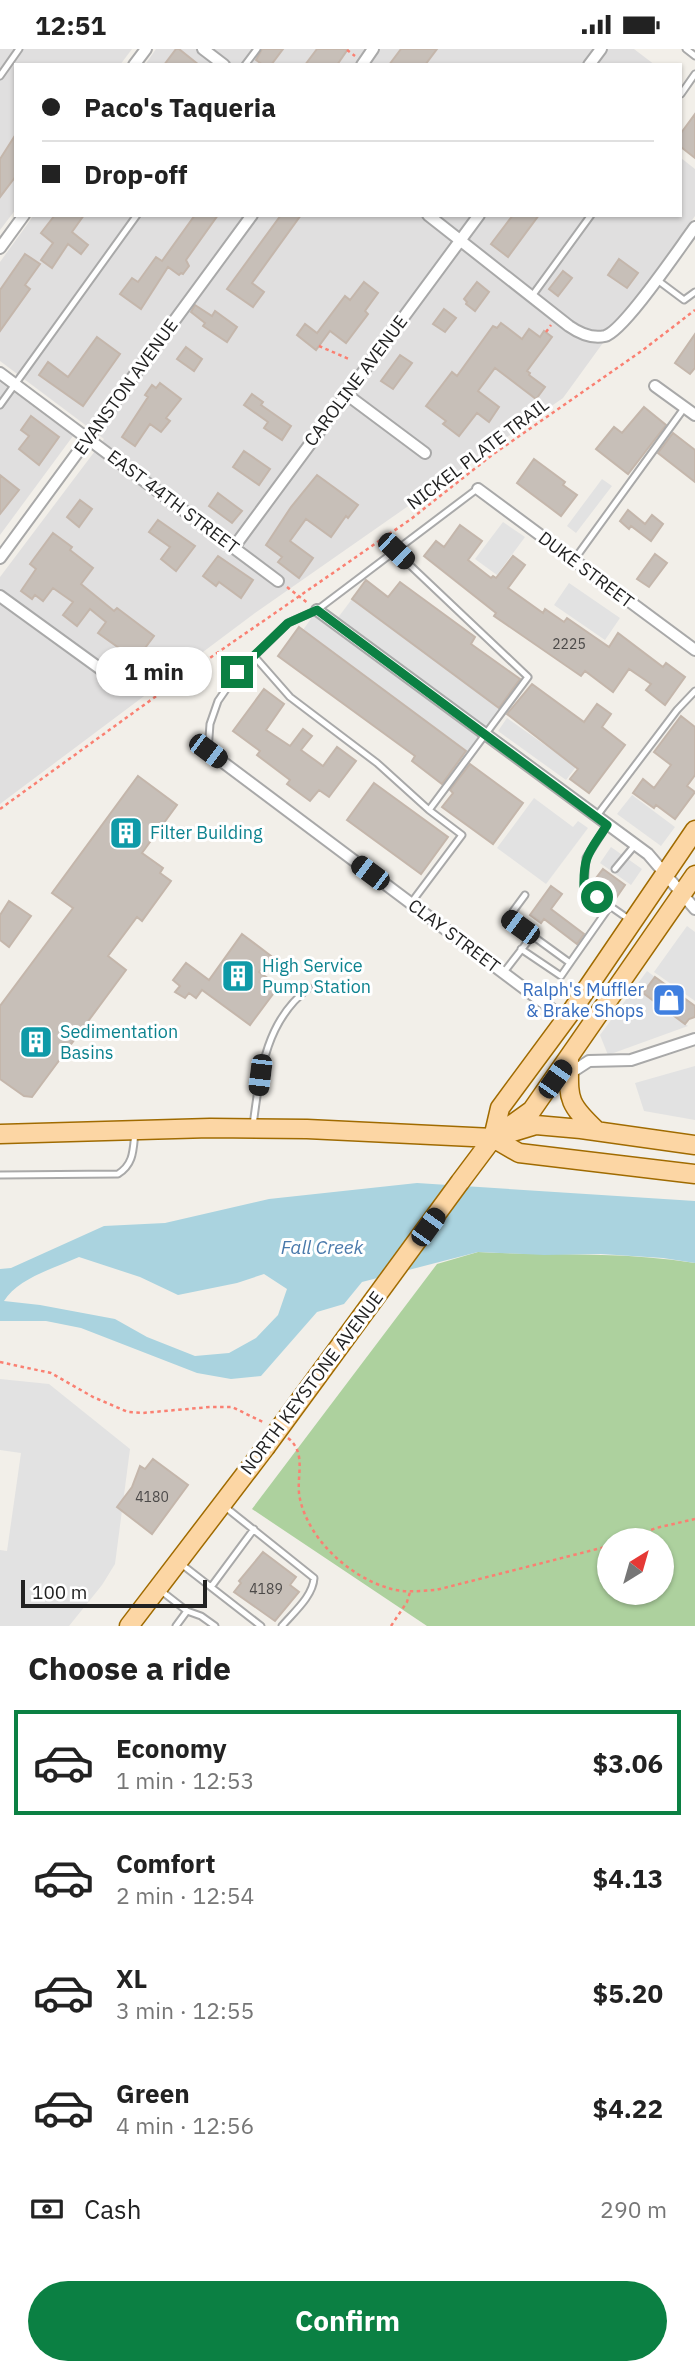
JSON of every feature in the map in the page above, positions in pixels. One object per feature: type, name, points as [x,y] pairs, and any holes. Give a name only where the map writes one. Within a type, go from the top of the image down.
[{"type":"main road","name":"NORTH KEYSTONE AVENUE","points":[[493,1138],[500,1108],[565,1019],[695,830]]},
{"type":"main road","name":"NORTH KEYSTONE AVENUE","points":[[135,1621],[493,1138],[532,1111],[552,1083],[569,1066],[695,875]]},
{"type":"main road","points":[[569,1066],[568,1089],[571,1100],[579,1113],[597,1131]]},
{"type":"main road","points":[[0,1134],[253,1128],[493,1138],[536,1125],[695,1145]]},
{"type":"main road","points":[[493,1138],[519,1153],[695,1174]]},
{"type":"street","points":[[203,49],[221,63]]},
{"type":"street","points":[[358,60],[373,49]]},
{"type":"street","points":[[0,248],[23,217]]},
{"type":"street","name":"EVANSTON AVENUE","points":[[0,558],[251,217]]},
{"type":"street","points":[[431,217],[580,333],[605,335],[620,326],[695,227]]},
{"type":"street","name":"CAROLINE AVENUE","points":[[234,547],[478,217]]},
{"type":"street","name":"EAST 44TH STREET","points":[[0,373],[278,581]]},
{"type":"street","points":[[656,386],[695,415]]},
{"type":"street","points":[[345,394],[425,453]]},
{"type":"street","name":"DUKE STREET","points":[[478,489],[695,650]]},
{"type":"street","points":[[0,596],[124,686]]},
{"type":"street","points":[[317,610],[654,860],[695,909]]},
{"type":"street","name":"CLAY STREET","points":[[208,751],[565,1019]]},
{"type":"street","points":[[569,1066],[589,1061],[631,1060],[695,1039]]},
{"type":"lane","points":[[0,76],[19,49]]},
{"type":"lane","points":[[686,49],[695,56]]},
{"type":"lane","points":[[682,93],[695,74]]},
{"type":"lane","points":[[0,405],[136,217]]},
{"type":"lane","points":[[532,296],[590,217]]},
{"type":"lane","points":[[656,279],[684,300],[695,292]]},
{"type":"lane","points":[[574,560],[685,407]]},
{"type":"lane","points":[[208,751],[210,724],[218,701],[237,672],[288,623],[317,610],[478,489]]},
{"type":"lane","points":[[396,551],[528,677],[429,810]]},
{"type":"lane","points":[[254,656],[290,697],[377,763],[429,810],[462,835],[411,903]]},
{"type":"lane","points":[[596,817],[695,691]]},
{"type":"lane","points":[[607,825],[586,857],[584,888],[631,921]]},
{"type":"lane","points":[[615,869],[635,845]]},
{"type":"lane","points":[[525,895],[508,918],[570,963]]},
{"type":"lane","points":[[522,949],[561,976],[610,906]]},
{"type":"lane","points":[[503,973],[531,936]]},
{"type":"lane","points":[[253,1128],[262,1062],[271,1037],[281,1018],[309,988]]},
{"type":"lane","points":[[0,1175],[118,1174],[130,1163],[135,1129]]},
{"type":"lane","points":[[222,1504],[314,1578],[307,1596],[282,1626]]},
{"type":"lane","points":[[211,1587],[254,1529]]},
{"type":"lane","points":[[178,1562],[261,1626]]},
{"type":"lane","points":[[157,1588],[187,1611],[201,1616],[215,1626]]},
{"type":"lane","points":[[176,1626],[187,1611]]},
{"type":"path","points":[[347,50],[358,60]]},
{"type":"path","name":"NICKEL PLATE TRAIL","points":[[0,809],[411,519],[492,455],[643,350],[695,310]]},
{"type":"path","points":[[545,332],[553,323]]},
{"type":"path","points":[[319,346],[349,359]]},
{"type":"path","points":[[278,581],[317,610]]},
{"type":"path","points":[[0,1361],[51,1373],[93,1397],[128,1412],[232,1407],[270,1426]]},
{"type":"path","points":[[281,1433],[298,1448],[299,1496],[305,1518],[315,1535],[327,1550],[353,1571],[387,1588],[410,1592],[436,1590],[597,1549]]},
{"type":"path","points":[[656,1528],[695,1519]]},
{"type":"path","points":[[391,1626],[407,1602],[410,1592]]},
{"type":"shaded area","points":[[0,49],[132,49],[122,63],[14,63],[14,212],[0,230]]},
{"type":"shaded area","points":[[156,49],[634,49],[652,63],[146,63]]},
{"type":"shaded area","points":[[682,159],[695,169],[695,216],[563,398],[255,613],[0,804],[0,577],[104,439],[0,361],[0,262],[33,217],[682,217]]},
{"type":"shaded area","points":[[0,382],[73,436],[0,535]]},
{"type":"shaded area","points":[[602,479],[612,486],[576,533],[567,526]]},
{"type":"shaded area","points":[[503,522],[525,537],[497,575],[475,559]]},
{"type":"shaded area","points":[[569,583],[620,618],[605,640],[554,605]]},
{"type":"shaded area","points":[[352,599],[500,708],[467,752],[303,630],[317,610],[334,623]]},
{"type":"shaded area","points":[[507,718],[576,767],[566,780],[498,731]]},
{"type":"shaded area","points":[[632,795],[675,827],[661,846],[617,814]]},
{"type":"shaded area","points":[[534,798],[573,827],[578,821],[588,828],[546,884],[497,848]]},
{"type":"shaded area","points":[[611,847],[642,869],[631,885],[600,863]]},
{"type":"shaded area","points":[[687,926],[695,932],[695,1001],[654,972]]},
{"type":"shaded area","points":[[647,971],[655,977],[643,993],[688,1026],[608,1055],[600,1035]]},
{"type":"shaded area","points":[[695,1066],[695,1120],[644,1111],[635,1083]]},
{"type":"shaded area","points":[[0,1379],[49,1384],[130,1449],[115,1564],[69,1626],[0,1626],[0,1550],[7,1551],[21,1453],[0,1450]]},
{"type":"green space","points":[[478,1252],[614,1255],[695,1263],[695,1626],[427,1626],[252,1509],[437,1264]]},
{"type":"water","name":"Fall Creek","points":[[417,1183],[695,1201],[695,1263],[601,1254],[478,1252],[362,1282],[344,1304],[317,1312],[261,1376],[231,1379],[197,1373],[81,1328],[46,1321],[0,1321],[0,1269],[11,1268],[104,1226],[165,1223],[269,1199]],"holes":[[[79,1257],[140,1277],[178,1295],[237,1283],[264,1274],[287,1289],[278,1315],[256,1338],[229,1353],[195,1356],[147,1337],[115,1319],[4,1301],[28,1280]]]},
{"type":"building","points":[[176,49],[179,49],[196,63],[166,63]]},
{"type":"building","points":[[262,49],[283,49],[272,63],[260,63],[256,60]]},
{"type":"building","points":[[317,49],[348,49],[338,63],[306,63]]},
{"type":"building","points":[[401,49],[437,49],[426,63],[390,63]]},
{"type":"building","points":[[695,114],[695,158],[682,148],[682,132]]},
{"type":"building","points":[[14,137],[14,179],[0,197],[0,159]]},
{"type":"building","points":[[53,217],[83,217],[72,232],[88,245],[81,254],[68,244],[52,268],[41,260],[53,243],[41,233]]},
{"type":"building","points":[[194,217],[217,217],[186,260],[189,266],[183,274],[179,275],[168,267],[141,309],[120,294],[132,278],[138,282],[156,257],[162,261]]},
{"type":"building","points":[[280,217],[300,217],[252,283],[264,292],[253,307],[227,289]]},
{"type":"building","points":[[511,217],[538,217],[508,257],[491,244]]},
{"type":"building","points":[[25,254],[40,264],[25,285],[30,289],[0,331],[0,290]]},
{"type":"building","points":[[619,259],[638,273],[627,288],[608,275]]},
{"type":"building","points":[[563,271],[572,278],[558,296],[549,289]]},
{"type":"building","points":[[364,282],[378,293],[365,311],[368,314],[346,343],[330,331],[316,350],[297,335],[305,324],[317,333],[345,296],[350,300]]},
{"type":"building","points":[[477,282],[489,292],[475,311],[464,299]]},
{"type":"building","points":[[195,305],[212,316],[215,311],[237,327],[227,342],[203,326],[205,323],[191,312]]},
{"type":"building","points":[[444,309],[456,318],[445,332],[433,324]]},
{"type":"building","points":[[501,323],[522,339],[529,329],[540,337],[544,331],[552,337],[527,371],[545,387],[536,399],[495,368],[478,391],[499,407],[489,422],[477,413],[459,436],[443,424],[446,421],[426,406],[452,372],[457,376],[493,326],[497,328]]},
{"type":"building","points":[[695,334],[695,368],[690,374],[675,363]]},
{"type":"building","points":[[97,337],[120,354],[83,406],[39,375],[48,362],[68,377]]},
{"type":"building","points":[[186,347],[202,359],[194,371],[177,359]]},
{"type":"building","points":[[400,355],[412,363],[393,389],[381,381]]},
{"type":"building","points":[[160,383],[181,399],[166,418],[170,421],[161,432],[150,424],[135,446],[122,437],[148,397],[145,395],[152,385],[156,388]]},
{"type":"building","points":[[252,394],[263,402],[261,405],[291,426],[282,440],[264,428],[268,422],[244,405]]},
{"type":"building","points":[[644,407],[666,425],[628,474],[596,449],[614,427],[622,433]]},
{"type":"building","points":[[31,416],[59,437],[39,465],[19,449],[29,436],[21,430]]},
{"type":"building","points":[[673,433],[695,450],[695,482],[658,453]]},
{"type":"building","points":[[244,451],[270,469],[259,485],[233,467]]},
{"type":"building","points":[[534,459],[565,482],[563,485],[577,495],[561,516],[517,483]]},
{"type":"building","points":[[0,475],[19,490],[0,514]]},
{"type":"building","points":[[317,475],[358,505],[331,537],[306,519],[290,541],[313,558],[299,578],[278,562],[282,557],[266,545],[291,507]]},
{"type":"building","points":[[218,493],[242,511],[232,523],[209,506]]},
{"type":"building","points":[[80,500],[92,509],[79,527],[67,517]]},
{"type":"building","points":[[628,510],[645,524],[652,515],[663,524],[651,541],[620,521]]},
{"type":"building","points":[[158,520],[195,546],[176,571],[161,559],[170,547],[149,532]]},
{"type":"building","points":[[460,525],[482,541],[468,560],[491,578],[496,578],[513,556],[525,565],[508,588],[543,613],[545,609],[564,622],[567,618],[609,647],[618,633],[663,667],[666,663],[685,677],[665,705],[646,690],[651,684],[629,669],[613,692],[585,671],[581,676],[494,616],[496,613],[424,556],[436,541],[444,547]]},
{"type":"building","points":[[53,533],[93,568],[81,584],[114,611],[117,608],[154,636],[136,660],[98,633],[106,622],[90,609],[77,626],[63,615],[73,602],[53,588],[43,601],[35,595],[32,599],[21,591],[36,569],[30,564]]},
{"type":"building","points":[[655,554],[667,563],[649,587],[637,579]]},
{"type":"building","points":[[218,556],[253,580],[241,598],[219,582],[216,586],[203,576]]},
{"type":"building","points":[[366,580],[388,597],[400,582],[475,637],[471,644],[520,679],[499,708],[352,599]]},
{"type":"building","points":[[299,627],[466,751],[442,784],[412,761],[415,756],[278,656]]},
{"type":"building","points":[[532,684],[584,722],[597,704],[611,714],[602,727],[625,745],[589,793],[570,779],[578,769],[507,714]]},
{"type":"building","points":[[264,689],[284,704],[266,730],[290,746],[303,729],[312,736],[301,750],[323,766],[337,747],[356,761],[329,797],[319,790],[310,801],[287,784],[290,780],[257,755],[260,751],[233,731]]},
{"type":"building","points":[[681,716],[695,727],[695,775],[687,786],[695,792],[675,819],[633,793],[643,779],[654,788],[671,765],[654,752]]},
{"type":"building","points":[[470,764],[523,803],[493,844],[442,807],[453,793],[450,790]]},
{"type":"building","points":[[138,776],[177,805],[142,853],[163,868],[160,873],[171,881],[142,921],[137,917],[108,956],[126,970],[32,1097],[24,1096],[0,1079],[0,1006],[73,908],[52,893]]},
{"type":"building","points":[[374,783],[448,837],[421,874],[347,820]]},
{"type":"building","points":[[603,869],[625,885],[616,898],[593,882]]},
{"type":"building","points":[[551,886],[562,894],[551,909],[584,934],[577,944],[544,919],[541,923],[530,915]]},
{"type":"building","points":[[9,901],[31,916],[9,947],[0,940],[0,915]]},
{"type":"building","name":"High Service Pump Station","points":[[242,934],[271,956],[259,972],[279,986],[250,1025],[202,990],[196,998],[189,993],[185,998],[175,992],[180,986],[173,980],[186,963],[209,980]]},
{"type":"building","name":"Ralph's Muffler & Brake Shops","points":[[655,977],[695,1006],[695,1017],[685,1024],[643,993]]},
{"type":"building","points":[[153,1459],[188,1485],[152,1534],[117,1507],[132,1487],[140,1466],[145,1469]]},
{"type":"building","points":[[263,1552],[296,1577],[290,1585],[299,1592],[275,1621],[234,1592],[241,1583],[239,1581]]},
{"type":"place","name":"Filter Building","points":[[126,833]]},
{"type":"place","name":"High Service Pump Station","points":[[238,976]]},
{"type":"place","name":"Ralph's Muffler & Brake Shops","points":[[669,1000]]},
{"type":"place","name":"Sedimentation Basins","points":[[36,1042]]},
{"type":"route","points":[[237,672],[288,623],[317,610],[607,825],[586,857],[584,867],[584,888],[597,897]]}]
